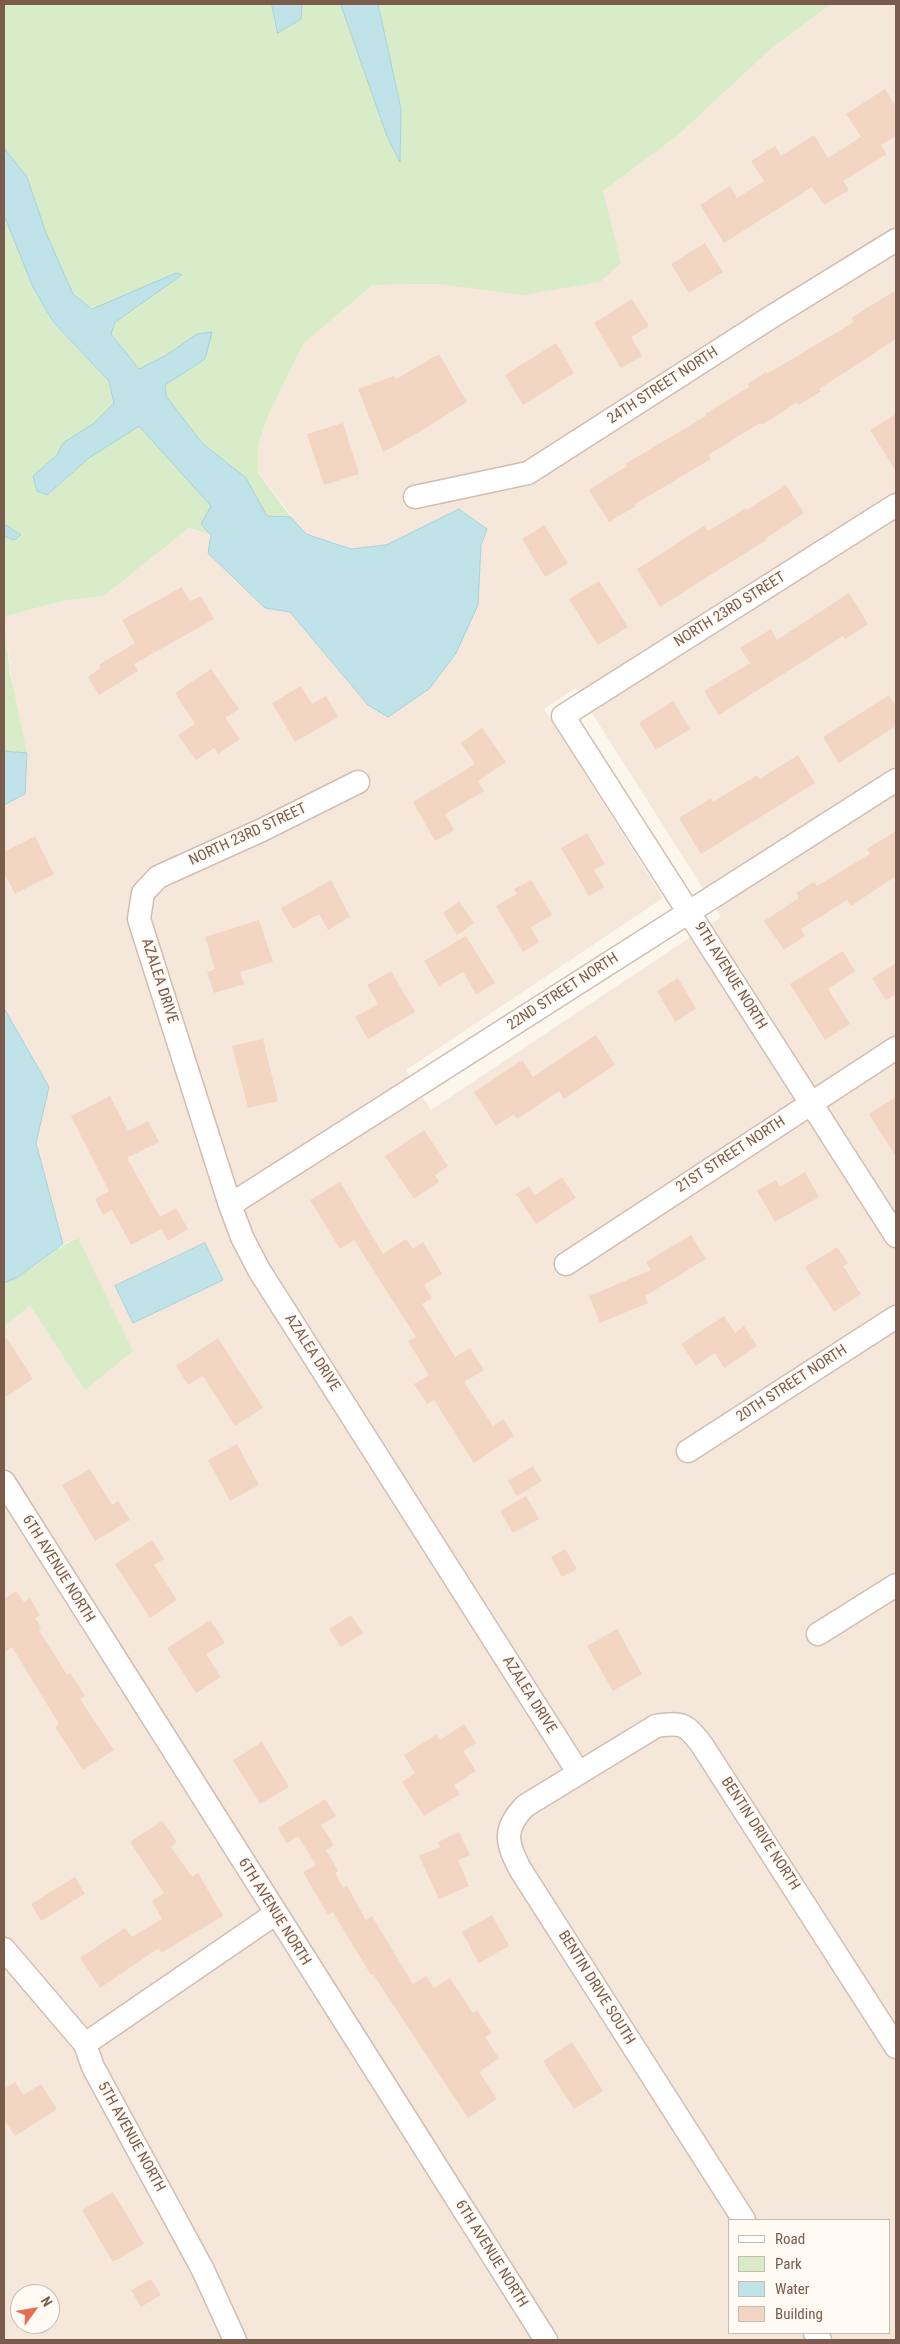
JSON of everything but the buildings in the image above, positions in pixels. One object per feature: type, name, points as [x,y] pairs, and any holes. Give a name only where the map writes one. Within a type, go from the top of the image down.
[{"type":"street","name":"24TH STREET NORTH","points":[[416,497],[528,473],[768,319],[896,240]]},
{"type":"street","name":"NORTH 23RD STREET","points":[[563,716],[896,505]]},
{"type":"street","name":"9TH AVENUE NORTH","points":[[563,716],[896,1236]]},
{"type":"street","name":"22ND STREET NORTH","points":[[230,1205],[896,780]]},
{"type":"street","name":"NORTH 23RD STREET","points":[[142,893],[158,877],[262,830],[358,782]]},
{"type":"street","name":"AZALEA DRIVE","points":[[142,893],[139,919],[242,1238],[259,1270],[578,1772]]},
{"type":"street","name":"21ST STREET NORTH","points":[[566,1264],[896,1048]]},
{"type":"street","name":"20TH STREET NORTH","points":[[688,1451],[896,1318]]},
{"type":"street","name":"6TH AVENUE NORTH","points":[[4,1482],[275,1914],[546,2340]]},
{"type":"street","points":[[818,1634],[896,1585]]},
{"type":"street","name":"BENTIN DRIVE NORTH","points":[[578,1772],[656,1726],[671,1723],[688,1727],[702,1744],[896,2047]]},
{"type":"street","name":"BENTIN DRIVE SOUTH","points":[[578,1772],[525,1806],[513,1818],[508,1835],[510,1850],[743,2219]]},
{"type":"street","points":[[85,2044],[275,1914]]},
{"type":"street","name":"5TH AVENUE NORTH","points":[[4,1949],[85,2044],[93,2067],[202,2270],[235,2340]]},
{"type":"shaded area","points":[[831,4],[896,4],[896,2340],[4,2340],[4,1327],[29,1304],[78,1238],[63,1244],[36,1143],[49,1087],[4,1008],[4,805],[25,794],[4,617],[62,601],[104,596],[189,528],[211,535],[265,608],[290,612],[368,705],[478,605],[481,545],[487,529],[459,509],[386,545],[351,549],[306,534],[258,473],[258,445],[268,416],[304,343],[373,285],[440,284],[621,263],[602,191],[676,137],[772,48]],"holes":[[[576,688],[721,917],[431,1110],[406,1070],[663,898],[544,709]]]},
{"type":"green space","points":[[4,4],[272,4],[278,33],[301,19],[302,4],[341,4],[387,136],[401,109],[378,4],[831,4],[772,48],[676,137],[603,191],[621,263],[600,282],[523,295],[440,284],[373,285],[304,343],[268,416],[258,445],[258,473],[291,517],[267,517],[246,478],[202,443],[166,396],[165,385],[205,359],[165,356],[139,369],[111,334],[115,322],[182,275],[176,273],[93,309],[73,294],[46,233],[27,177],[4,148]]},
{"type":"green space","points":[[4,215],[33,287],[52,322],[109,381],[114,403],[94,423],[63,443],[57,455],[33,476],[47,495],[89,458],[139,425],[211,506],[211,535],[189,528],[104,596],[62,601],[4,617],[4,536],[14,540],[21,535],[4,524]]},
{"type":"green space","points":[[4,618],[10,673],[27,753],[4,751]]},
{"type":"green space","points":[[78,1238],[133,1351],[85,1390],[30,1305],[4,1327],[4,1283]]},
{"type":"water","points":[[272,4],[302,4],[301,19],[278,33]]},
{"type":"water","points":[[341,4],[378,4],[401,109],[400,162],[387,136]]},
{"type":"water","points":[[4,148],[27,177],[46,233],[73,294],[92,309],[176,273],[182,275],[115,322],[111,334],[139,369],[165,356],[197,334],[212,332],[205,359],[165,385],[166,396],[202,443],[246,478],[267,516],[291,517],[306,534],[351,549],[386,545],[459,509],[487,529],[481,545],[478,605],[456,653],[429,689],[388,717],[368,705],[290,612],[265,608],[208,553],[211,535],[201,524],[211,506],[139,426],[89,458],[47,495],[37,491],[33,476],[57,455],[63,443],[94,423],[114,403],[109,381],[53,322],[33,287],[4,215]]},
{"type":"water","points":[[4,524],[21,535],[14,540],[4,536]]},
{"type":"water","points":[[4,751],[27,753],[25,794],[4,805]]},
{"type":"water","points":[[4,1008],[49,1087],[36,1143],[63,1244],[18,1277],[4,1283]]},
{"type":"water","points":[[205,1243],[223,1280],[133,1323],[115,1286]]}]
